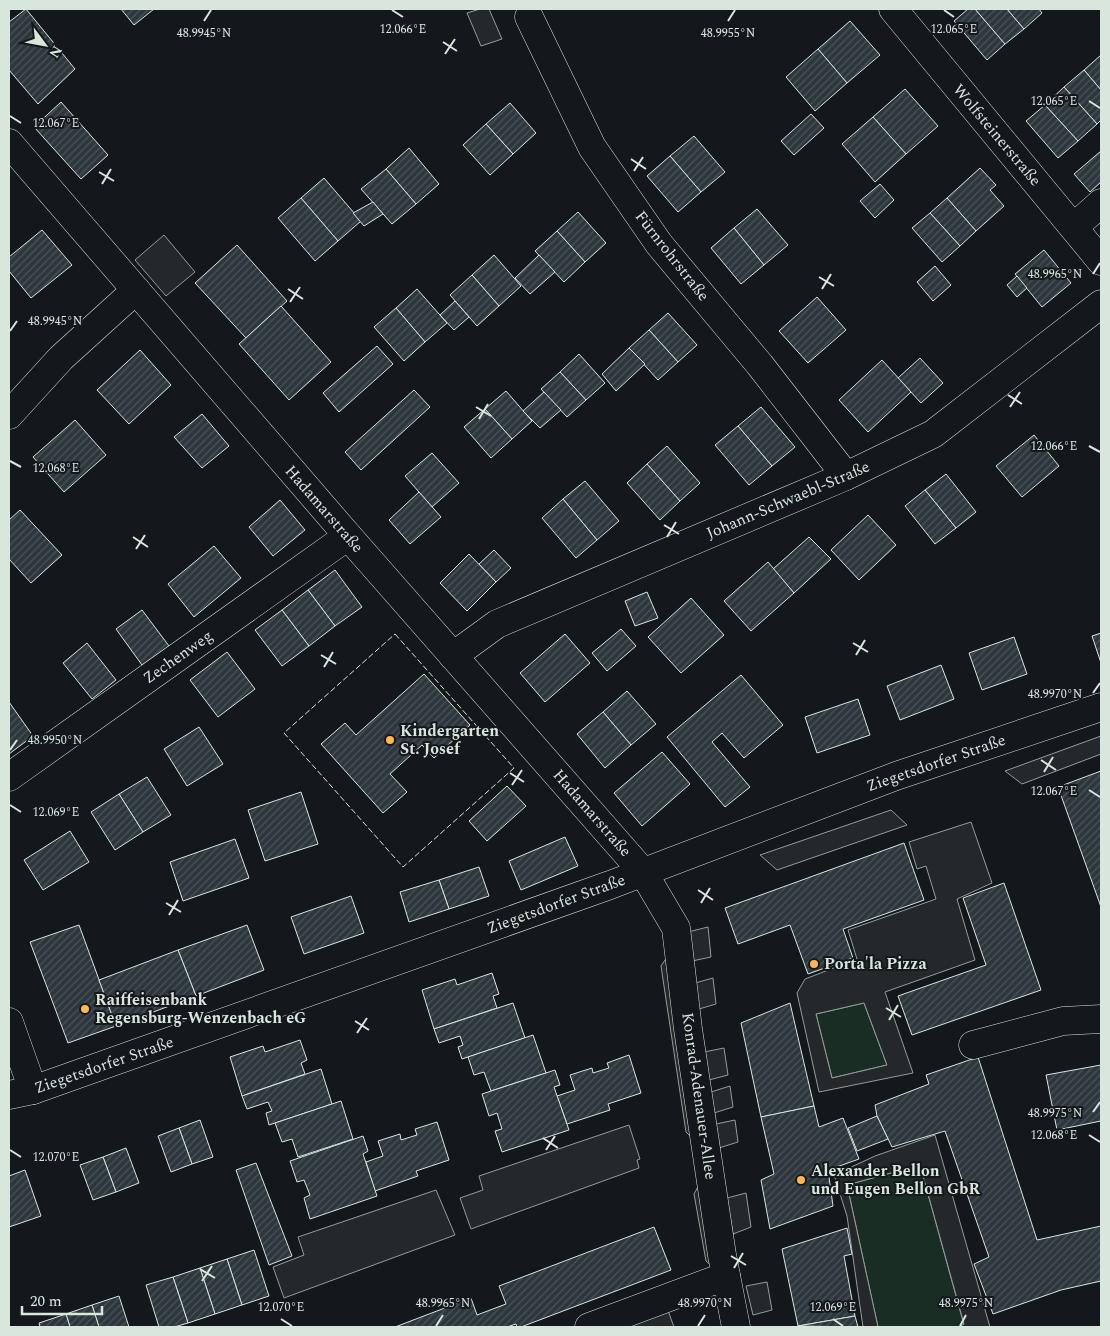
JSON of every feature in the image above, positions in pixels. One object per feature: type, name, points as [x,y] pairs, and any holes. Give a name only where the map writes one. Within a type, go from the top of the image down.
[{"type":"street","name":"Wolfsteinerstraße","points":[[893,9],[1101,261]]},
{"type":"street","name":"Fürnrohrstraße","points":[[529,17],[592,147],[631,204],[665,251],[760,364],[846,476]]},
{"type":"street","name":"Hadamarstraße","points":[[9,143],[348,536],[643,872]]},
{"type":"street","points":[[1074,227],[1101,204]]},
{"type":"street","points":[[9,415],[61,358],[136,290]]},
{"type":"street","name":"Johann-Schwaebl-Straße","points":[[453,656],[497,624],[846,476],[933,434],[1101,304]]},
{"type":"street","name":"Zechenweg","points":[[9,777],[348,536]]},
{"type":"street","name":"Ziegetsdorfer Straße","points":[[21,1093],[643,872],[904,773],[1101,707]]},
{"type":"street","name":"Konrad-Adenauer-Allee","points":[[643,872],[676,928],[690,1039],[726,1276],[736,1327]]},
{"type":"street","points":[[973,1045],[1064,1021],[1101,1019]]},
{"type":"street","points":[[9,1022],[21,1093]]},
{"type":"street","points":[[590,1327],[726,1276]]},
{"type":"green space","points":[[864,1003],[887,1065],[832,1078],[816,1014]]},
{"type":"green space","points":[[920,1165],[964,1325],[959,1327],[878,1327],[847,1185]]},
{"type":"shaded area","points":[[480,9],[489,9],[502,39],[481,46],[467,13]]},
{"type":"shaded area","points":[[164,235],[195,272],[166,296],[135,260]]},
{"type":"shaded area","points":[[1101,736],[1101,754],[1022,784],[1005,771]]},
{"type":"shaded area","points":[[891,810],[907,825],[777,870],[760,855]]},
{"type":"shaded area","points":[[971,822],[992,883],[957,899],[975,960],[885,992],[913,1073],[819,1092],[797,993],[805,979],[857,959],[848,930],[936,899],[926,866],[917,869],[909,842]],"holes":[[[864,1003],[887,1065],[832,1078],[816,1014]]]},
{"type":"shaded area","points":[[708,927],[711,957],[692,961],[688,932]]},
{"type":"shaded area","points":[[667,957],[695,1141],[686,1132],[661,966]]},
{"type":"shaded area","points":[[713,978],[716,1004],[699,1009],[695,983]]},
{"type":"shaded area","points":[[724,1048],[728,1075],[709,1080],[704,1052]]},
{"type":"shaded area","points":[[730,1086],[733,1107],[714,1113],[711,1092]]},
{"type":"shaded area","points":[[735,1120],[738,1142],[719,1148],[716,1124]]},
{"type":"shaded area","points":[[629,1125],[640,1159],[637,1160],[639,1168],[471,1229],[460,1198],[483,1190],[479,1176]]},
{"type":"shaded area","points":[[935,1135],[990,1327],[959,1327],[964,1324],[920,1165],[847,1185],[878,1327],[863,1327],[847,1216],[834,1175],[875,1156]]},
{"type":"shaded area","points":[[701,1181],[718,1272],[706,1261],[694,1194]]},
{"type":"shaded area","points":[[436,1190],[455,1235],[284,1298],[273,1267],[304,1255],[298,1237]]},
{"type":"shaded area","points":[[746,1193],[751,1227],[733,1234],[727,1198]]},
{"type":"shaded area","points":[[767,1282],[772,1310],[753,1315],[746,1286]]},
{"type":"shaded area","points":[[667,1308],[674,1327],[620,1327]]},
{"type":"building","points":[[26,9],[75,69],[38,104],[9,70],[9,22]]},
{"type":"building","points":[[121,9],[154,9],[134,25]]},
{"type":"building","points":[[968,9],[975,9],[1005,44],[987,60],[954,21]]},
{"type":"building","points":[[975,9],[1007,9],[1024,29],[1005,44]]},
{"type":"building","points":[[1007,9],[1039,9],[1042,13],[1024,29]]},
{"type":"building","points":[[850,21],[880,55],[847,83],[818,49]]},
{"type":"building","points":[[818,49],[847,83],[815,111],[786,77]]},
{"type":"building","points":[[1101,55],[1101,90],[1084,70]]},
{"type":"building","points":[[1084,70],[1101,90],[1101,120],[1097,124],[1064,87]]},
{"type":"building","points":[[1064,87],[1097,124],[1078,141],[1045,105]]},
{"type":"building","points":[[905,89],[938,126],[906,154],[873,117]]},
{"type":"building","points":[[61,102],[108,155],[81,179],[34,127]]},
{"type":"building","points":[[510,103],[536,133],[513,154],[486,124]]},
{"type":"building","points":[[1045,105],[1078,141],[1058,158],[1026,121]]},
{"type":"building","points":[[811,114],[824,128],[794,155],[781,141]]},
{"type":"building","points":[[873,117],[906,154],[875,182],[842,144]]},
{"type":"building","points":[[486,124],[513,154],[490,175],[463,145]]},
{"type":"building","points":[[694,136],[725,172],[701,192],[670,156]]},
{"type":"building","points":[[409,148],[439,184],[416,204],[386,169]]},
{"type":"building","points":[[1101,151],[1101,182],[1090,192],[1074,174]]},
{"type":"building","points":[[670,156],[701,192],[678,212],[647,176]]},
{"type":"building","points":[[980,168],[996,185],[990,190],[1004,206],[976,231],[947,198]]},
{"type":"building","points":[[386,169],[416,204],[392,224],[361,189]]},
{"type":"building","points":[[324,178],[361,221],[338,241],[301,198]]},
{"type":"building","points":[[880,184],[894,200],[875,218],[860,201]]},
{"type":"building","points":[[301,198],[338,241],[315,261],[278,218]]},
{"type":"building","points":[[947,198],[976,231],[960,246],[930,213]]},
{"type":"building","points":[[373,202],[383,214],[364,226],[353,213]]},
{"type":"building","points":[[757,209],[788,245],[764,265],[734,228]]},
{"type":"building","points":[[578,212],[606,243],[585,262],[557,231]]},
{"type":"building","points":[[930,213],[960,246],[942,262],[912,228]]},
{"type":"building","points":[[734,228],[764,265],[741,284],[711,248]]},
{"type":"building","points":[[42,230],[72,265],[31,298],[9,271],[9,257]]},
{"type":"building","points":[[557,231],[585,262],[564,282],[535,251]]},
{"type":"building","points":[[237,245],[287,301],[246,338],[195,283]]},
{"type":"building","points":[[1044,250],[1071,283],[1042,307],[1015,274]]},
{"type":"building","points":[[494,255],[521,286],[499,306],[472,275]]},
{"type":"building","points":[[539,255],[555,272],[530,294],[515,278]]},
{"type":"building","points":[[935,266],[951,285],[933,301],[917,282]]},
{"type":"building","points":[[472,275],[499,306],[477,326],[450,295]]},
{"type":"building","points":[[1017,276],[1027,288],[1017,297],[1007,285]]},
{"type":"building","points":[[417,289],[447,323],[425,342],[396,308]]},
{"type":"building","points":[[817,297],[846,330],[808,363],[779,331]]},
{"type":"building","points":[[455,301],[469,317],[454,330],[440,315]]},
{"type":"building","points":[[281,306],[331,362],[289,400],[239,344]]},
{"type":"building","points":[[396,308],[425,342],[404,361],[374,327]]},
{"type":"building","points":[[668,313],[697,345],[678,362],[649,330]]},
{"type":"building","points":[[649,330],[678,362],[658,380],[629,348]]},
{"type":"building","points":[[377,346],[393,364],[339,412],[323,393]]},
{"type":"building","points":[[629,348],[645,364],[616,391],[602,374]]},
{"type":"building","points":[[140,350],[171,385],[129,424],[97,390]]},
{"type":"building","points":[[579,354],[605,383],[586,400],[560,372]]},
{"type":"building","points":[[920,358],[943,383],[921,403],[898,378]]},
{"type":"building","points":[[882,360],[911,392],[868,432],[839,400]]},
{"type":"building","points":[[560,372],[586,400],[567,417],[541,389]]},
{"type":"building","points":[[414,390],[430,407],[361,470],[345,452]]},
{"type":"building","points":[[506,391],[532,421],[512,439],[485,409]]},
{"type":"building","points":[[544,392],[561,410],[540,428],[523,411]]},
{"type":"building","points":[[761,407],[795,447],[772,466],[738,426]]},
{"type":"building","points":[[485,409],[512,439],[491,458],[464,427]]},
{"type":"building","points":[[202,414],[229,446],[202,468],[174,437]]},
{"type":"building","points":[[75,420],[106,455],[64,492],[33,457]]},
{"type":"building","points":[[738,426],[772,466],[749,485],[715,445]]},
{"type":"building","points":[[1034,435],[1059,466],[1022,497],[996,466]]},
{"type":"building","points":[[667,446],[700,483],[680,501],[647,464]]},
{"type":"building","points":[[432,453],[459,483],[432,507],[405,476]]},
{"type":"building","points":[[647,464],[680,501],[660,520],[627,483]]},
{"type":"building","points":[[946,474],[976,512],[956,528],[925,490]]},
{"type":"building","points":[[585,481],[619,521],[597,540],[563,499]]},
{"type":"building","points":[[925,490],[956,528],[935,544],[905,506]]},
{"type":"building","points":[[419,492],[441,517],[410,544],[389,520]]},
{"type":"building","points":[[563,499],[597,540],[576,558],[542,518]]},
{"type":"building","points":[[280,500],[305,530],[273,556],[249,527]]},
{"type":"building","points":[[20,510],[62,555],[31,583],[9,559],[9,520]]},
{"type":"building","points":[[868,515],[896,545],[859,580],[831,550]]},
{"type":"building","points":[[809,537],[831,559],[794,593],[773,569]]},
{"type":"building","points":[[214,546],[241,578],[194,617],[168,584]]},
{"type":"building","points":[[494,550],[511,568],[496,582],[479,564]]},
{"type":"building","points":[[469,554],[496,582],[467,611],[440,583]]},
{"type":"building","points":[[768,562],[794,593],[751,631],[724,601]]},
{"type":"building","points":[[335,570],[362,607],[335,626],[308,590]]},
{"type":"building","points":[[308,590],[335,626],[309,646],[282,610]]},
{"type":"building","points":[[647,592],[658,618],[635,626],[625,601]]},
{"type":"building","points":[[691,598],[724,635],[681,673],[648,637]]},
{"type":"building","points":[[142,610],[169,646],[142,665],[116,629]]},
{"type":"building","points":[[282,610],[309,646],[282,666],[255,630]]},
{"type":"building","points":[[621,629],[636,646],[607,671],[592,653]]},
{"type":"building","points":[[1101,633],[1101,663],[1092,636]]},
{"type":"building","points":[[565,634],[590,663],[545,702],[520,673]]},
{"type":"building","points":[[1014,637],[1027,674],[982,690],[969,653]]},
{"type":"building","points":[[87,643],[116,680],[92,699],[63,663]]},
{"type":"building","points":[[227,652],[255,689],[218,717],[190,680]]},
{"type":"building","points":[[941,665],[954,699],[900,720],[887,686]]},
{"type":"building","name":"Kindergarten St. Josef","points":[[424,674],[470,725],[434,758],[422,745],[390,774],[407,792],[383,813],[321,744],[345,723],[356,735]]},
{"type":"building","points":[[741,675],[783,725],[744,758],[722,733],[712,742],[750,787],[725,807],[667,737]]},
{"type":"building","points":[[627,691],[656,724],[631,745],[603,712]]},
{"type":"building","points":[[858,699],[870,735],[817,753],[805,717]]},
{"type":"building","points":[[9,702],[33,736],[9,754]]},
{"type":"building","points":[[603,712],[631,745],[605,768],[577,734]]},
{"type":"building","points":[[199,727],[223,764],[187,786],[164,749]]},
{"type":"building","points":[[662,752],[690,784],[642,826],[614,793]]},
{"type":"building","points":[[1101,771],[1101,907],[1058,787]]},
{"type":"building","points":[[147,777],[171,815],[143,832],[119,794]]},
{"type":"building","points":[[507,786],[526,806],[487,841],[469,821]]},
{"type":"building","points":[[301,792],[318,844],[265,861],[248,810]]},
{"type":"building","points":[[119,794],[143,832],[115,850],[91,812]]},
{"type":"building","points":[[70,831],[89,862],[43,890],[24,860]]},
{"type":"building","points":[[565,837],[578,866],[521,890],[509,861]]},
{"type":"building","points":[[235,839],[249,878],[183,901],[170,862]]},
{"type":"building","points":[[904,843],[924,900],[843,929],[853,958],[808,974],[790,925],[738,944],[725,908]]},
{"type":"building","points":[[479,867],[489,896],[449,909],[439,880]]},
{"type":"building","points":[[439,880],[449,909],[409,922],[400,892]]},
{"type":"building","points":[[1004,883],[1041,990],[912,1035],[898,996],[986,965],[963,898]]},
{"type":"building","points":[[351,896],[364,933],[304,954],[291,917]]},
{"type":"building","points":[[79,925],[116,1026],[68,1043],[30,942]]},
{"type":"building","points":[[247,925],[264,970],[196,996],[178,950]]},
{"type":"building","points":[[178,950],[196,996],[116,1026],[99,980]]},
{"type":"building","points":[[492,973],[499,994],[493,996],[497,1008],[434,1029],[422,990],[455,979],[457,985]]},
{"type":"building","points":[[513,1003],[525,1038],[462,1059],[458,1047],[463,1045],[460,1036],[439,1043],[434,1029]]},
{"type":"building","points":[[790,1003],[814,1106],[761,1117],[741,1023]]},
{"type":"building","points":[[533,1035],[546,1073],[491,1091],[484,1072],[474,1075],[468,1057]]},
{"type":"building","points":[[300,1040],[307,1060],[301,1063],[305,1074],[242,1096],[230,1057],[263,1046],[265,1052]]},
{"type":"building","points":[[629,1055],[641,1093],[608,1104],[610,1110],[567,1124],[557,1096],[575,1090],[570,1075],[592,1068],[593,1073],[609,1068],[607,1063]]},
{"type":"building","points":[[978,1057],[1037,1240],[1101,1226],[1101,1281],[1061,1290],[993,1314],[974,1264],[989,1257],[945,1131],[892,1147],[877,1116],[875,1105],[929,1084],[926,1075]]},
{"type":"building","points":[[1101,1065],[1101,1121],[1057,1130],[1046,1075]]},
{"type":"building","points":[[321,1069],[332,1104],[269,1125],[266,1113],[272,1111],[268,1102],[247,1109],[242,1096]]},
{"type":"building","points":[[555,1070],[560,1085],[554,1087],[569,1130],[502,1152],[495,1131],[502,1129],[497,1113],[489,1116],[482,1094]]},
{"type":"building","points":[[341,1101],[353,1139],[298,1157],[292,1139],[282,1142],[275,1123]]},
{"type":"building","points":[[814,1106],[819,1127],[843,1118],[859,1159],[828,1170],[833,1206],[770,1229],[761,1180],[774,1174],[761,1117]]},
{"type":"building","points":[[877,1116],[888,1139],[857,1151],[848,1128]]},
{"type":"building","points":[[200,1120],[213,1157],[192,1164],[179,1128]]},
{"type":"building","points":[[437,1122],[449,1160],[416,1171],[418,1176],[375,1191],[366,1162],[383,1156],[378,1141],[400,1134],[401,1140],[417,1135],[415,1129]]},
{"type":"building","points":[[179,1128],[192,1164],[171,1172],[158,1136]]},
{"type":"building","points":[[363,1136],[368,1151],[363,1154],[377,1196],[310,1219],[304,1198],[310,1195],[304,1180],[297,1182],[290,1161]]},
{"type":"building","points":[[126,1148],[139,1183],[116,1192],[103,1157]]},
{"type":"building","points":[[103,1157],[116,1192],[93,1200],[80,1165]]},
{"type":"building","points":[[256,1163],[292,1256],[269,1265],[236,1170]]},
{"type":"building","points":[[25,1170],[41,1216],[9,1227],[9,1176]]},
{"type":"building","points":[[654,1227],[671,1270],[521,1327],[517,1327],[516,1324],[507,1327],[395,1327],[471,1298],[477,1315],[506,1304],[499,1286]]},
{"type":"building","points":[[847,1228],[852,1254],[844,1256],[855,1316],[798,1326],[782,1249]]},
{"type":"building","points":[[254,1250],[269,1296],[242,1305],[227,1259]]},
{"type":"building","points":[[227,1259],[242,1305],[215,1314],[200,1268]]},
{"type":"building","points":[[200,1268],[215,1314],[188,1323],[173,1277]]},
{"type":"building","points":[[173,1277],[188,1323],[174,1327],[159,1327],[146,1285]]},
{"type":"building","points":[[119,1296],[129,1327],[99,1327],[92,1305]]},
{"type":"building","points":[[92,1305],[99,1327],[70,1327],[66,1314]]},
{"type":"building","points":[[66,1314],[70,1327],[40,1327],[39,1323]]},
{"type":"building","points":[[855,1316],[858,1327],[798,1326]]},
{"type":"fence","points":[[395,634],[514,768],[403,867],[284,733],[395,634]]},
{"type":"place","name":"Kindergarten St. Josef","points":[[390,740]]},
{"type":"place","name":"Porta'la Pizza","points":[[814,964]]},
{"type":"place","name":"Raiffeisenbank Regensburg-Wenzenbach eG","points":[[85,1009]]},
{"type":"place","name":"Alexander Bellon und Eugen Bellon GbR","points":[[801,1180]]}]
